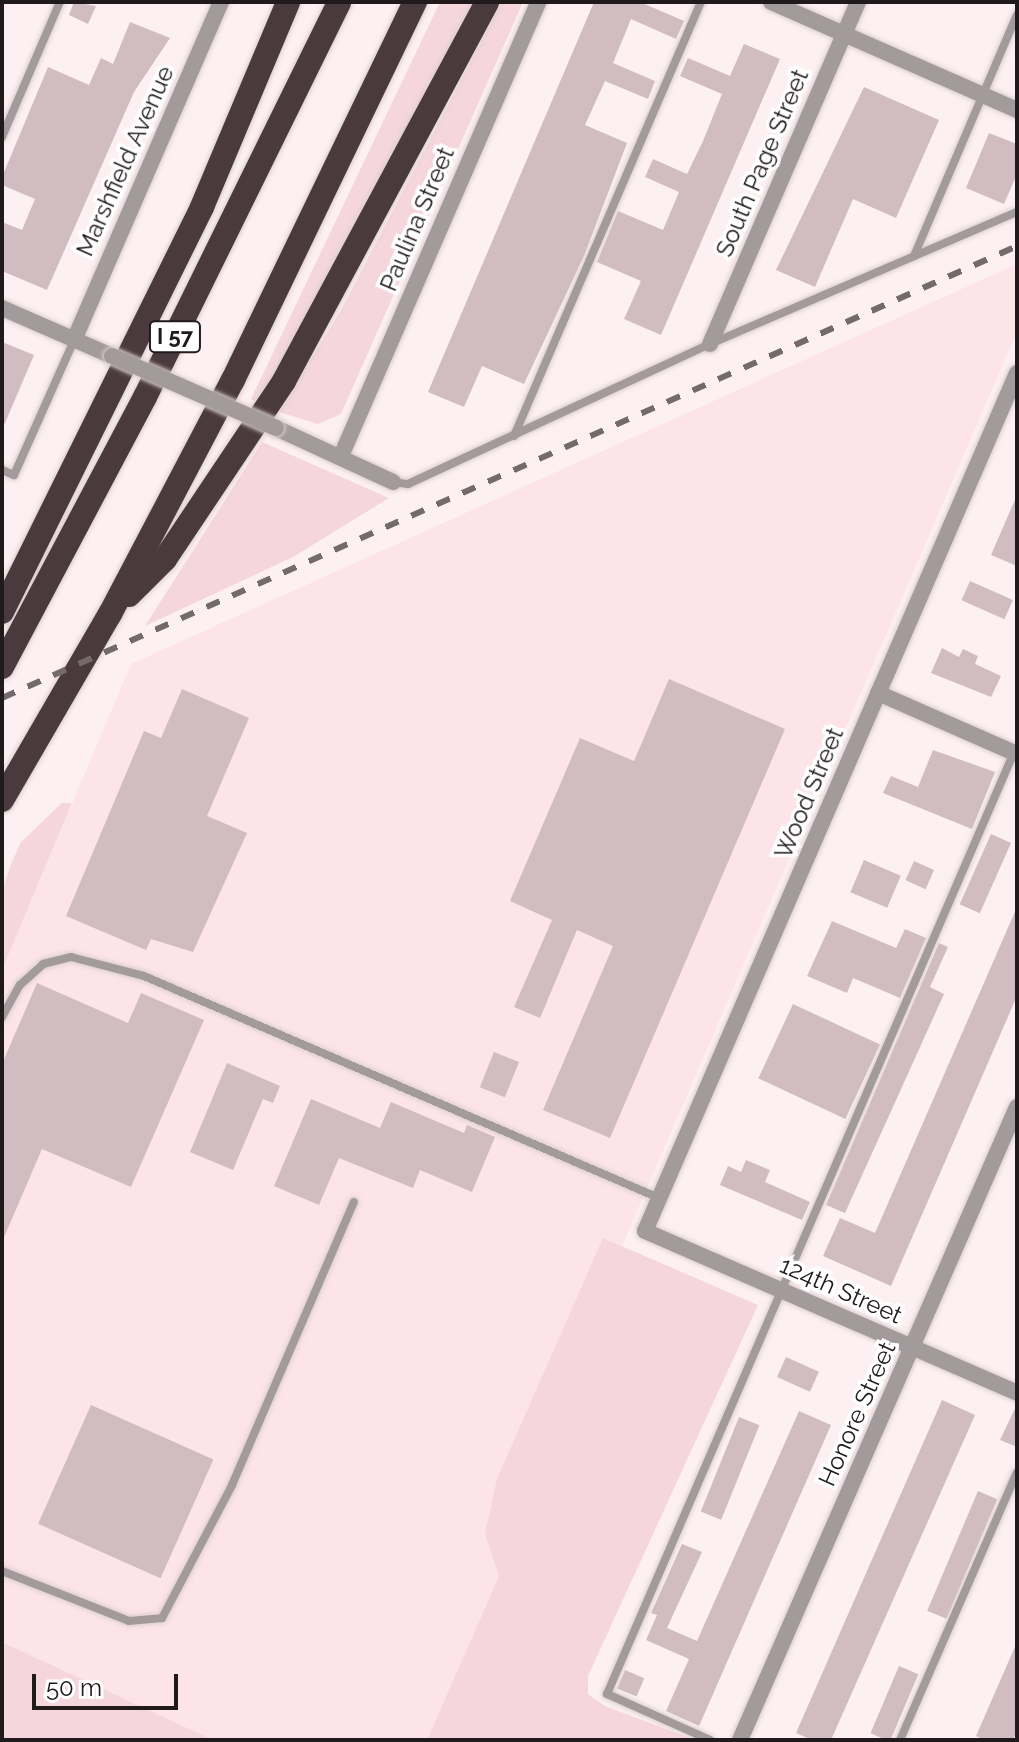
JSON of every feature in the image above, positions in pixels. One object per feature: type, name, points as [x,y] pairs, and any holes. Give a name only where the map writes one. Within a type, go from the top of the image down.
[{"type":"highway","points":[[2,612],[202,207],[288,2]]},
{"type":"highway","name":"I 57","points":[[2,667],[152,383],[339,2]]},
{"type":"highway","points":[[2,800],[110,614],[261,323],[415,2]]},
{"type":"highway","points":[[110,614],[165,559],[284,381],[487,2]]},
{"type":"street","name":"Marshfield Avenue","points":[[74,340],[221,2]]},
{"type":"street","name":"Paulina Street","points":[[341,456],[538,2]]},
{"type":"street","points":[[771,2],[1017,110]]},
{"type":"street","name":"South Page Street","points":[[710,344],[858,2]]},
{"type":"street","points":[[2,308],[341,456],[393,482]]},
{"type":"street","name":"Wood Street","points":[[645,1231],[1017,373]]},
{"type":"street","points":[[878,693],[1016,751]]},
{"type":"street","name":"Honore Street","points":[[740,1740],[1017,1107]]},
{"type":"street","name":"124th Street","points":[[645,1231],[1017,1393]]},
{"type":"lane","points":[[2,137],[60,2]]},
{"type":"lane","points":[[513,437],[701,2]]},
{"type":"lane","points":[[914,256],[1017,15]]},
{"type":"lane","points":[[393,482],[408,484],[710,344],[1017,212]]},
{"type":"lane","points":[[2,470],[14,475],[74,340]]},
{"type":"lane","points":[[710,1740],[607,1694],[1016,751]]},
{"type":"lane","points":[[2,1017],[43,964],[71,957],[144,976],[659,1198]]},
{"type":"lane","points":[[2,1571],[129,1621],[162,1618],[232,1485],[354,1202]]},
{"type":"lane","points":[[900,1740],[1017,1472]]},
{"type":"shaded area","points":[[440,2],[478,2],[261,404],[251,399]]},
{"type":"shaded area","points":[[502,2],[523,2],[341,414],[318,424],[279,412],[341,310]]},
{"type":"shaded area","points":[[1017,264],[1017,332],[622,1246],[603,1238],[485,1534],[499,1576],[427,1740],[213,1740],[2,1642],[2,970],[131,664]]},
{"type":"shaded area","points":[[262,442],[389,498],[293,557],[145,626]]},
{"type":"shaded area","points":[[62,803],[72,803],[2,970],[2,891],[11,864],[21,842]]},
{"type":"shaded area","points":[[603,1238],[758,1305],[588,1676],[588,1694],[605,1706],[695,1740],[427,1740],[499,1576],[485,1534],[497,1479]]},
{"type":"shaded area","points":[[2,1642],[213,1740],[2,1740]]},
{"type":"building","points":[[74,2],[96,6],[88,24],[69,15]]},
{"type":"building","points":[[594,2],[640,2],[684,21],[676,39],[631,19],[613,63],[655,81],[648,99],[605,81],[585,125],[627,143],[584,256],[524,384],[482,366],[464,407],[428,392]]},
{"type":"building","points":[[130,22],[170,38],[134,92],[47,290],[2,271],[2,222],[22,230],[35,199],[2,185],[2,177],[48,67],[89,85],[101,58],[113,64]]},
{"type":"building","points":[[744,44],[780,59],[661,335],[624,319],[641,281],[597,262],[618,211],[663,230],[679,192],[645,177],[653,159],[687,174],[703,141],[722,94],[680,76],[688,58],[730,76]]},
{"type":"building","points":[[864,87],[939,120],[896,218],[853,199],[815,287],[776,270]]},
{"type":"building","points":[[989,133],[1017,144],[1017,174],[1004,204],[966,188]]},
{"type":"building","points":[[2,342],[34,355],[2,430]]},
{"type":"building","points":[[1017,495],[1017,566],[991,555]]},
{"type":"building","points":[[970,581],[1013,600],[1004,619],[961,600]]},
{"type":"building","points":[[942,648],[959,657],[963,649],[978,656],[975,664],[1001,676],[991,697],[931,673]]},
{"type":"building","points":[[669,679],[785,729],[610,1138],[543,1110],[613,946],[577,930],[540,1018],[514,1007],[552,920],[510,901],[580,738],[634,761]]},
{"type":"building","points":[[182,689],[249,718],[207,816],[247,833],[193,952],[151,939],[146,950],[66,916],[144,731],[161,738]]},
{"type":"building","points":[[933,750],[995,772],[972,829],[883,793],[891,776],[918,787]]},
{"type":"building","points":[[991,834],[1011,843],[980,913],[960,904]]},
{"type":"building","points":[[864,860],[901,876],[887,908],[850,892]]},
{"type":"building","points":[[914,861],[934,870],[926,889],[905,880]]},
{"type":"building","points":[[1017,907],[1017,996],[891,1286],[823,1256],[840,1218],[875,1233]]},
{"type":"building","points":[[832,921],[896,948],[905,929],[926,938],[900,998],[853,978],[847,993],[807,976]]},
{"type":"building","points":[[939,943],[948,947],[930,987],[944,994],[845,1213],[826,1205]]},
{"type":"building","points":[[37,983],[128,1023],[141,993],[204,1020],[131,1187],[42,1149],[2,1242],[2,1064]]},
{"type":"building","points":[[793,1004],[880,1045],[845,1119],[758,1078]]},
{"type":"building","points":[[494,1052],[519,1062],[505,1097],[480,1087]]},
{"type":"building","points":[[227,1063],[280,1086],[273,1103],[263,1099],[233,1170],[190,1152]]},
{"type":"building","points":[[311,1099],[380,1128],[391,1102],[464,1133],[467,1125],[495,1137],[472,1192],[420,1170],[413,1188],[339,1158],[319,1205],[274,1186]]},
{"type":"building","points":[[746,1160],[770,1170],[765,1182],[810,1202],[802,1220],[720,1185],[728,1166],[741,1172]]},
{"type":"building","points":[[786,1357],[819,1372],[810,1392],[777,1377]]},
{"type":"building","points":[[942,1400],[975,1415],[831,1740],[812,1740],[796,1733]]},
{"type":"building","points":[[1017,1404],[1017,1447],[1000,1440]]},
{"type":"building","points":[[91,1405],[213,1460],[161,1578],[38,1524]]},
{"type":"building","points":[[799,1411],[831,1425],[699,1726],[666,1711],[689,1659],[646,1640],[657,1615],[651,1613],[682,1544],[702,1552],[667,1628],[697,1641]]},
{"type":"building","points":[[739,1417],[759,1425],[721,1520],[701,1512]]},
{"type":"building","points":[[978,1491],[997,1499],[947,1619],[927,1611]]},
{"type":"building","points":[[1017,1642],[1017,1731],[1013,1740],[985,1740],[976,1736]]},
{"type":"building","points":[[899,1666],[918,1674],[890,1740],[870,1733]]},
{"type":"building","points":[[625,1670],[644,1678],[637,1697],[617,1688]]},
{"type":"railway","points":[[2,698],[1017,246]]}]
